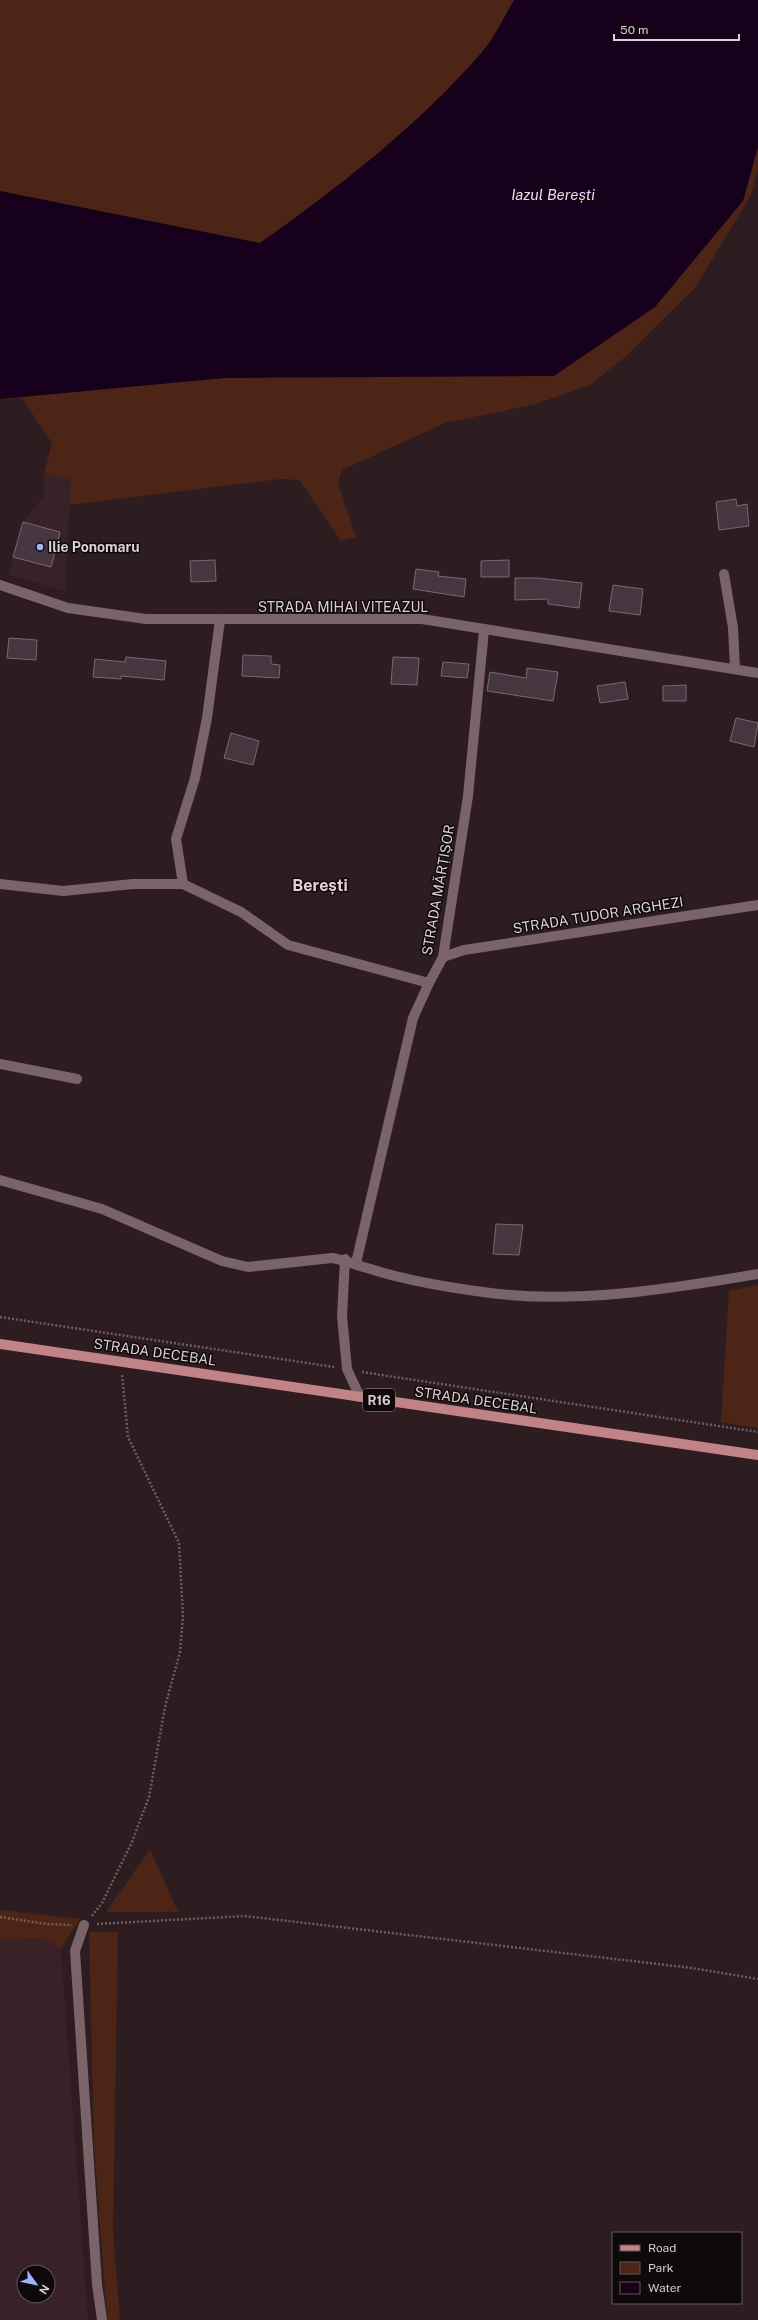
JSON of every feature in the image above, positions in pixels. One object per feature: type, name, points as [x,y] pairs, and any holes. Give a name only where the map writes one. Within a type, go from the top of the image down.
[{"type":"main road","name":"STRADA DECEBAL","points":[[0,1344],[758,1456]]},
{"type":"street","points":[[724,574],[733,628],[735,669]]},
{"type":"street","name":"STRADA MIHAI VITEAZUL","points":[[1,588],[68,608],[146,619],[422,619],[758,673]]},
{"type":"street","points":[[183,884],[176,839],[195,778],[206,726],[220,620]]},
{"type":"street","name":"STRADA MĂRȚIȘOR","points":[[356,1263],[413,1018],[443,957],[468,796],[484,630]]},
{"type":"street","points":[[0,884],[63,891],[133,884],[183,884],[241,912],[288,945],[429,983]]},
{"type":"street","name":"STRADA TUDOR ARGHEZI","points":[[443,957],[464,950],[758,905]]},
{"type":"street","points":[[0,1064],[77,1079]]},
{"type":"street","points":[[0,1180],[102,1210],[222,1261],[248,1267],[266,1267],[316,1259],[345,1260],[366,1268],[468,1289],[530,1296],[639,1291],[758,1274]]},
{"type":"street","points":[[345,1260],[342,1316],[347,1369],[360,1397]]},
{"type":"street","points":[[84,1925],[75,1951],[97,2284],[102,2320]]},
{"type":"path","points":[[0,1317],[758,1432]]},
{"type":"path","points":[[84,1925],[102,1903],[132,1842],[149,1798],[165,1707],[180,1652],[183,1616],[179,1543],[128,1437],[121,1362]]},
{"type":"path","points":[[0,1917],[47,1924],[84,1925],[246,1916],[692,1968],[758,1979]]},
{"type":"shaded area","points":[[44,474],[71,480],[65,591],[8,575],[23,522],[43,497]]},
{"type":"shaded area","points":[[44,1939],[61,1949],[88,2320],[0,2320],[0,1940]]},
{"type":"green space","points":[[0,0],[758,0],[758,170],[751,195],[695,288],[625,357],[590,385],[536,404],[445,423],[342,470],[338,483],[356,537],[341,541],[299,480],[280,479],[69,505],[71,480],[44,474],[52,443],[22,398],[0,399]]},
{"type":"green space","points":[[758,1285],[758,1428],[721,1422],[729,1291]]},
{"type":"green space","points":[[150,1849],[178,1912],[106,1912]]},
{"type":"green space","points":[[0,1910],[80,1919],[61,1949],[44,1939],[0,1940]]},
{"type":"green space","points":[[89,1932],[118,1932],[113,2230],[120,2320],[107,2320],[94,2143]]},
{"type":"water","name":"Iazul Berești","points":[[514,0],[758,0],[758,147],[743,201],[655,307],[554,376],[225,378],[0,399],[0,191],[260,243],[319,200],[405,130],[458,79],[482,52]]},
{"type":"building","points":[[736,499],[737,506],[747,504],[749,526],[719,530],[716,502]]},
{"type":"building","points":[[23,522],[60,532],[51,567],[13,557]]},
{"type":"building","points":[[215,560],[216,581],[191,582],[190,561]]},
{"type":"building","points":[[509,560],[509,577],[481,577],[481,561]]},
{"type":"building","points":[[416,569],[439,572],[438,576],[466,579],[464,597],[413,589]]},
{"type":"building","points":[[515,578],[539,578],[582,583],[579,608],[548,604],[548,599],[515,600]]},
{"type":"building","points":[[613,585],[643,589],[640,615],[609,611]]},
{"type":"building","points":[[9,638],[37,640],[36,660],[7,658]]},
{"type":"building","points":[[243,655],[271,656],[271,664],[280,665],[279,678],[242,676]]},
{"type":"building","points":[[126,657],[166,661],[164,680],[121,676],[121,679],[93,677],[95,659],[125,662]]},
{"type":"building","points":[[393,657],[419,658],[417,685],[391,684]]},
{"type":"building","points":[[443,662],[469,664],[467,678],[441,676]]},
{"type":"building","points":[[527,668],[558,672],[553,701],[487,691],[490,672],[526,678]]},
{"type":"building","points":[[625,682],[628,699],[600,703],[597,686]]},
{"type":"building","points":[[686,685],[686,701],[663,701],[663,686]]},
{"type":"building","points":[[736,718],[758,723],[754,747],[730,741]]},
{"type":"building","points":[[231,733],[259,741],[253,765],[224,758]]},
{"type":"building","points":[[496,1224],[523,1225],[519,1255],[493,1254]]},
{"type":"place","name":"Ilie Ponomaru","points":[[40,547]]},
{"type":"district","name":"Berești","points":[[320,885]]}]
